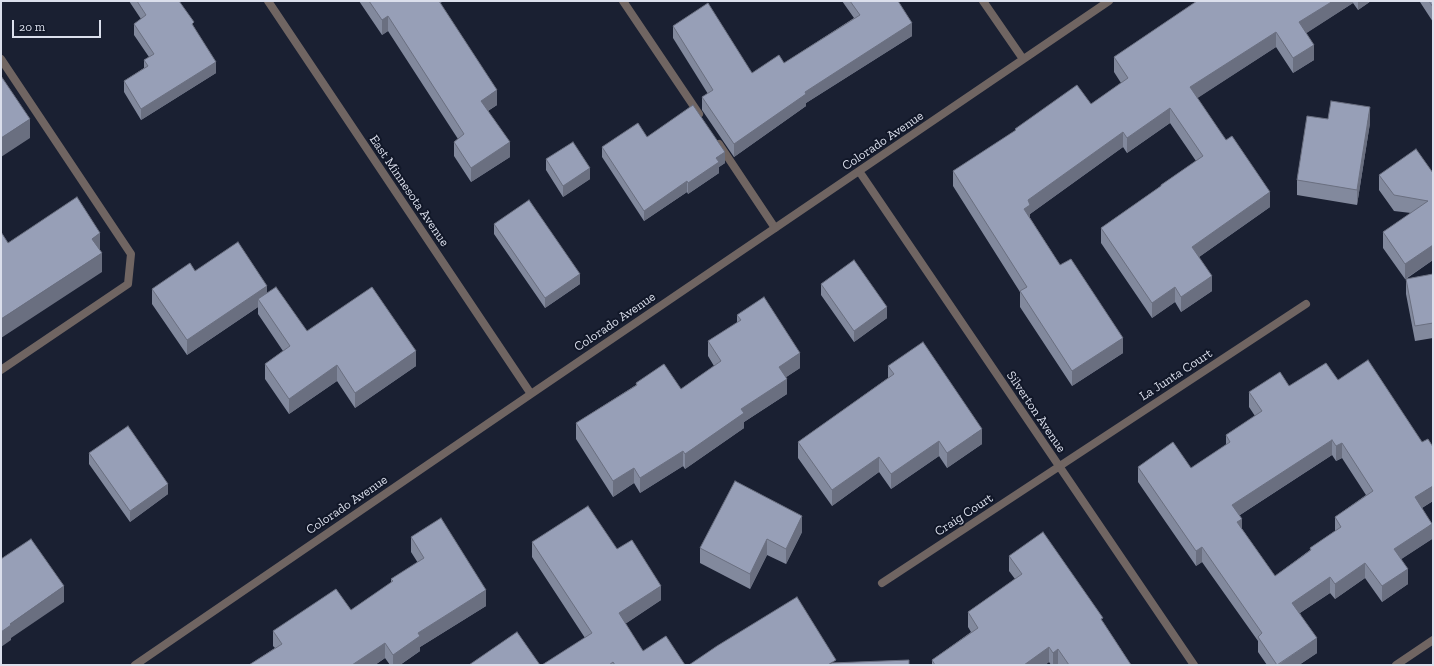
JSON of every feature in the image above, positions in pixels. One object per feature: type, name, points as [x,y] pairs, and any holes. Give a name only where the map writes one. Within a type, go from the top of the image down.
[{"type":"street","name":"East Minnesota Avenue","points":[[268,1],[531,394]]},
{"type":"street","points":[[623,1],[706,124]]},
{"type":"street","points":[[983,1],[1023,60]]},
{"type":"street","name":"Colorado Avenue","points":[[135,665],[1109,1]]},
{"type":"street","points":[[1,59],[131,254],[128,284],[1,370]]},
{"type":"street","points":[[714,137],[775,228]]},
{"type":"street","name":"Silverton Avenue","points":[[859,171],[1194,665]]},
{"type":"street","name":"La Junta Court","points":[[1059,466],[1306,304]]},
{"type":"street","name":"Craig Court","points":[[882,583],[1059,466]]},
{"type":"street","points":[[1396,665],[1433,640]]},
{"type":"building","points":[[137,1],[179,1],[194,22],[192,24],[216,62],[141,109],[124,81],[148,66],[144,60],[154,54],[134,24],[146,15]]},
{"type":"building","points":[[369,1],[439,1],[497,90],[481,101],[510,142],[471,168],[454,142],[464,134],[388,16],[382,20]]},
{"type":"building","points":[[850,1],[898,1],[912,23],[805,92],[806,94],[734,144],[702,97],[713,90],[673,26],[708,3],[752,73],[779,55],[784,63],[860,15]]},
{"type":"building","points":[[1197,1],[1333,1],[1299,22],[1314,45],[1293,58],[1276,32],[1190,87],[1226,140],[1232,136],[1270,192],[1192,247],[1212,276],[1181,297],[1175,287],[1152,303],[1101,228],[1203,156],[1170,108],[1127,138],[1123,132],[1028,200],[1030,205],[1024,209],[1060,265],[1071,259],[1123,338],[1072,371],[1020,291],[1027,287],[953,171],[1016,130],[1015,129],[1077,85],[1091,104],[1128,78],[1114,57]]},
{"type":"building","points":[[1429,1],[1433,1],[1433,7]]},
{"type":"building","points":[[1,76],[30,119],[1,138]]},
{"type":"building","points":[[1331,101],[1370,107],[1357,190],[1297,180],[1307,116],[1328,119]]},
{"type":"building","points":[[693,105],[725,152],[716,158],[719,162],[688,183],[687,181],[644,211],[602,147],[638,123],[647,137]]},
{"type":"building","points":[[573,142],[590,168],[563,186],[546,159]]},
{"type":"building","points":[[1416,149],[1433,173],[1433,245],[1405,264],[1383,232],[1428,201],[1394,195],[1379,175]]},
{"type":"building","points":[[77,197],[100,233],[92,239],[102,253],[1,319],[1,232],[8,243]]},
{"type":"building","points":[[529,200],[580,274],[545,298],[494,224]]},
{"type":"building","points":[[238,242],[267,286],[187,340],[152,289],[190,263],[195,271]]},
{"type":"building","points":[[854,260],[887,307],[854,331],[821,284]]},
{"type":"building","points":[[1433,274],[1433,323],[1415,326],[1406,279]]},
{"type":"building","points":[[276,287],[307,331],[372,287],[416,351],[355,393],[337,365],[289,399],[265,364],[290,346],[258,299]]},
{"type":"building","points":[[764,297],[800,353],[779,367],[787,379],[741,409],[744,413],[685,454],[683,451],[640,478],[634,468],[613,481],[576,423],[637,385],[636,383],[664,364],[681,389],[721,361],[708,341],[741,320],[737,315]]},
{"type":"building","points":[[923,342],[982,429],[947,453],[939,441],[891,474],[879,457],[832,490],[798,442],[894,374],[888,366]]},
{"type":"building","points":[[1368,360],[1422,442],[1428,439],[1433,447],[1433,486],[1415,497],[1432,524],[1394,549],[1408,569],[1382,586],[1365,563],[1335,584],[1330,577],[1292,603],[1317,638],[1277,665],[1258,637],[1262,633],[1202,547],[1196,551],[1138,467],[1173,442],[1191,468],[1230,442],[1226,435],[1262,411],[1249,392],[1280,372],[1289,386],[1326,363],[1338,380]],"holes":[[[1332,440],[1336,446],[1342,443],[1373,491],[1335,517],[1341,527],[1310,548],[1311,550],[1275,576],[1237,522],[1242,519],[1232,505]]]},
{"type":"building","points":[[128,426],[168,484],[130,511],[89,453]]},
{"type":"building","points":[[735,481],[802,516],[786,549],[767,539],[750,574],[700,548]]},
{"type":"building","points":[[588,506],[617,549],[632,540],[661,586],[619,613],[643,651],[666,636],[685,665],[615,665],[613,662],[609,665],[542,665],[592,633],[532,542]]},
{"type":"building","points":[[441,518],[486,590],[418,633],[420,636],[393,655],[385,643],[352,665],[249,665],[282,644],[273,631],[336,589],[351,610],[393,581],[391,579],[424,558],[411,537]]},
{"type":"building","points":[[1043,532],[1103,618],[1101,619],[1131,665],[1069,665],[1058,649],[1053,653],[1049,647],[1024,665],[935,665],[932,660],[978,628],[968,612],[1022,574],[1009,556]]},
{"type":"building","points":[[31,539],[64,586],[1,632],[1,559]]},
{"type":"building","points":[[797,597],[836,660],[828,665],[689,665],[717,646]]},
{"type":"building","points":[[517,632],[540,665],[469,665]]},
{"type":"building","points":[[909,660],[909,665],[831,665],[831,663]]}]
